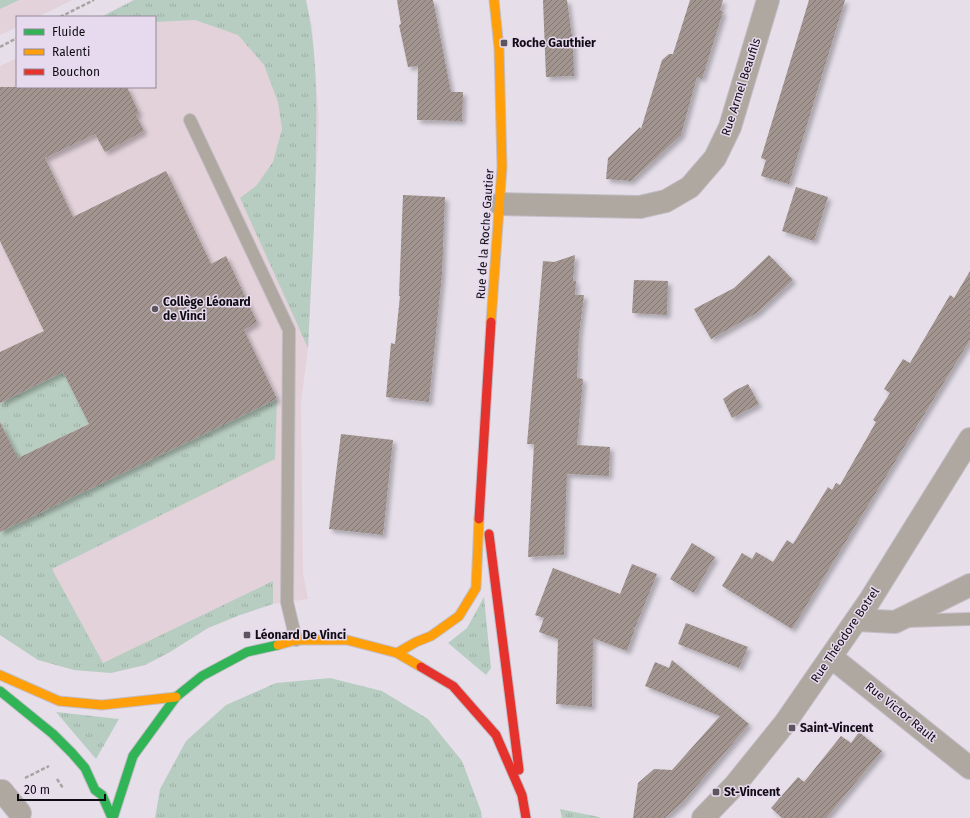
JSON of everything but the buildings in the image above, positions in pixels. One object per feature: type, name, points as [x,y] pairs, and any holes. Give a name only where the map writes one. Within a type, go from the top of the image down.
[{"type":"street","name":"Rue de la Roche Gautier","points":[[481,470],[502,167],[499,48],[494,0]]},
{"type":"street","name":"Rue Armel Beaufils","points":[[500,204],[640,207],[666,201],[690,187],[715,158],[730,126],[768,0]]},
{"type":"street","name":"Rue Théodore Botrel","points":[[703,818],[735,785],[785,723],[856,620],[970,439]]},
{"type":"street","points":[[397,653],[430,636],[459,616],[476,588],[481,470]]},
{"type":"street","points":[[481,470],[526,818]]},
{"type":"street","points":[[856,620],[895,622],[970,585]]},
{"type":"street","points":[[113,818],[133,756],[176,696],[202,676],[246,652],[296,640],[347,640],[397,653],[453,686],[496,735],[522,795]]},
{"type":"street","name":"Rue Victor Rault","points":[[831,657],[970,768]]},
{"type":"street","points":[[0,675],[59,701],[102,705],[137,702],[176,696]]},
{"type":"street","points":[[0,691],[53,734],[72,752],[85,768],[95,790],[102,795],[113,818]]},
{"type":"street","points":[[1,791],[20,813]]},
{"type":"lane","points":[[190,120],[289,330],[287,602],[296,640]]},
{"type":"lane","points":[[895,622],[970,618]]},
{"type":"path","points":[[62,16],[94,0]]},
{"type":"path","points":[[0,47],[16,39]]},
{"type":"path","points":[[1,791],[49,766]]},
{"type":"path","points":[[53,773],[66,792]]},
{"type":"shaded area","points":[[0,0],[72,0],[40,16],[16,16],[16,27],[0,35]]},
{"type":"shaded area","name":"Collège Léonard de Vinci","points":[[134,0],[306,0],[312,26],[319,119],[308,348],[301,403],[303,574],[308,599],[273,604],[240,615],[208,628],[170,652],[145,665],[111,673],[74,670],[38,660],[0,635],[0,66],[16,58],[16,88],[156,88],[156,16],[103,16]]},
{"type":"green space","points":[[0,0],[19,0],[0,9]]},
{"type":"green space","points":[[134,0],[306,0],[314,52],[316,104],[315,191],[308,348],[240,198],[256,186],[273,162],[282,129],[278,102],[264,65],[238,35],[195,20],[156,22],[156,16],[103,16]]},
{"type":"green space","points":[[63,372],[89,424],[18,458],[0,422],[0,403]]},
{"type":"green space","points":[[277,399],[275,459],[52,569],[103,663],[273,581],[273,604],[208,628],[170,652],[145,665],[111,673],[74,670],[38,660],[0,635],[0,532]]},
{"type":"green space","points":[[484,597],[491,668],[486,675],[448,643],[467,628]]},
{"type":"green space","points":[[330,678],[382,691],[428,719],[462,761],[481,811],[482,818],[155,818],[160,789],[186,741],[226,705],[276,683]]},
{"type":"green space","points":[[56,712],[119,719],[96,759]]},
{"type":"green space","points":[[560,809],[599,817],[600,818],[562,818]]},
{"type":"traffic: fast","points":[[113,818],[133,756],[176,697],[202,676],[247,652],[278,645]]},
{"type":"traffic: fast","points":[[0,691],[53,734],[72,753],[85,768],[95,790],[102,795],[112,818]]},
{"type":"traffic: slow","points":[[491,322],[502,167],[499,48],[494,0]]},
{"type":"traffic: slow","points":[[397,653],[416,642],[431,636],[459,616],[476,588],[479,519]]},
{"type":"traffic: slow","points":[[278,645],[296,640],[347,640],[397,653],[421,667]]},
{"type":"traffic: slow","points":[[0,675],[59,701],[102,705],[176,697]]},
{"type":"traffic: jam","points":[[479,519],[491,322]]},
{"type":"traffic: jam","points":[[489,534],[519,770]]},
{"type":"traffic: jam","points":[[421,667],[453,686],[496,735],[522,795],[526,818]]},
{"type":"place","name":"Roche Gauthier","points":[[504,43]]},
{"type":"place","name":"Collège Léonard de Vinci","points":[[155,309]]},
{"type":"place","name":"Léonard De Vinci","points":[[247,635]]},
{"type":"place","name":"Saint-Vincent","points":[[792,728]]},
{"type":"place","name":"St-Vincent","points":[[716,792]]}]
